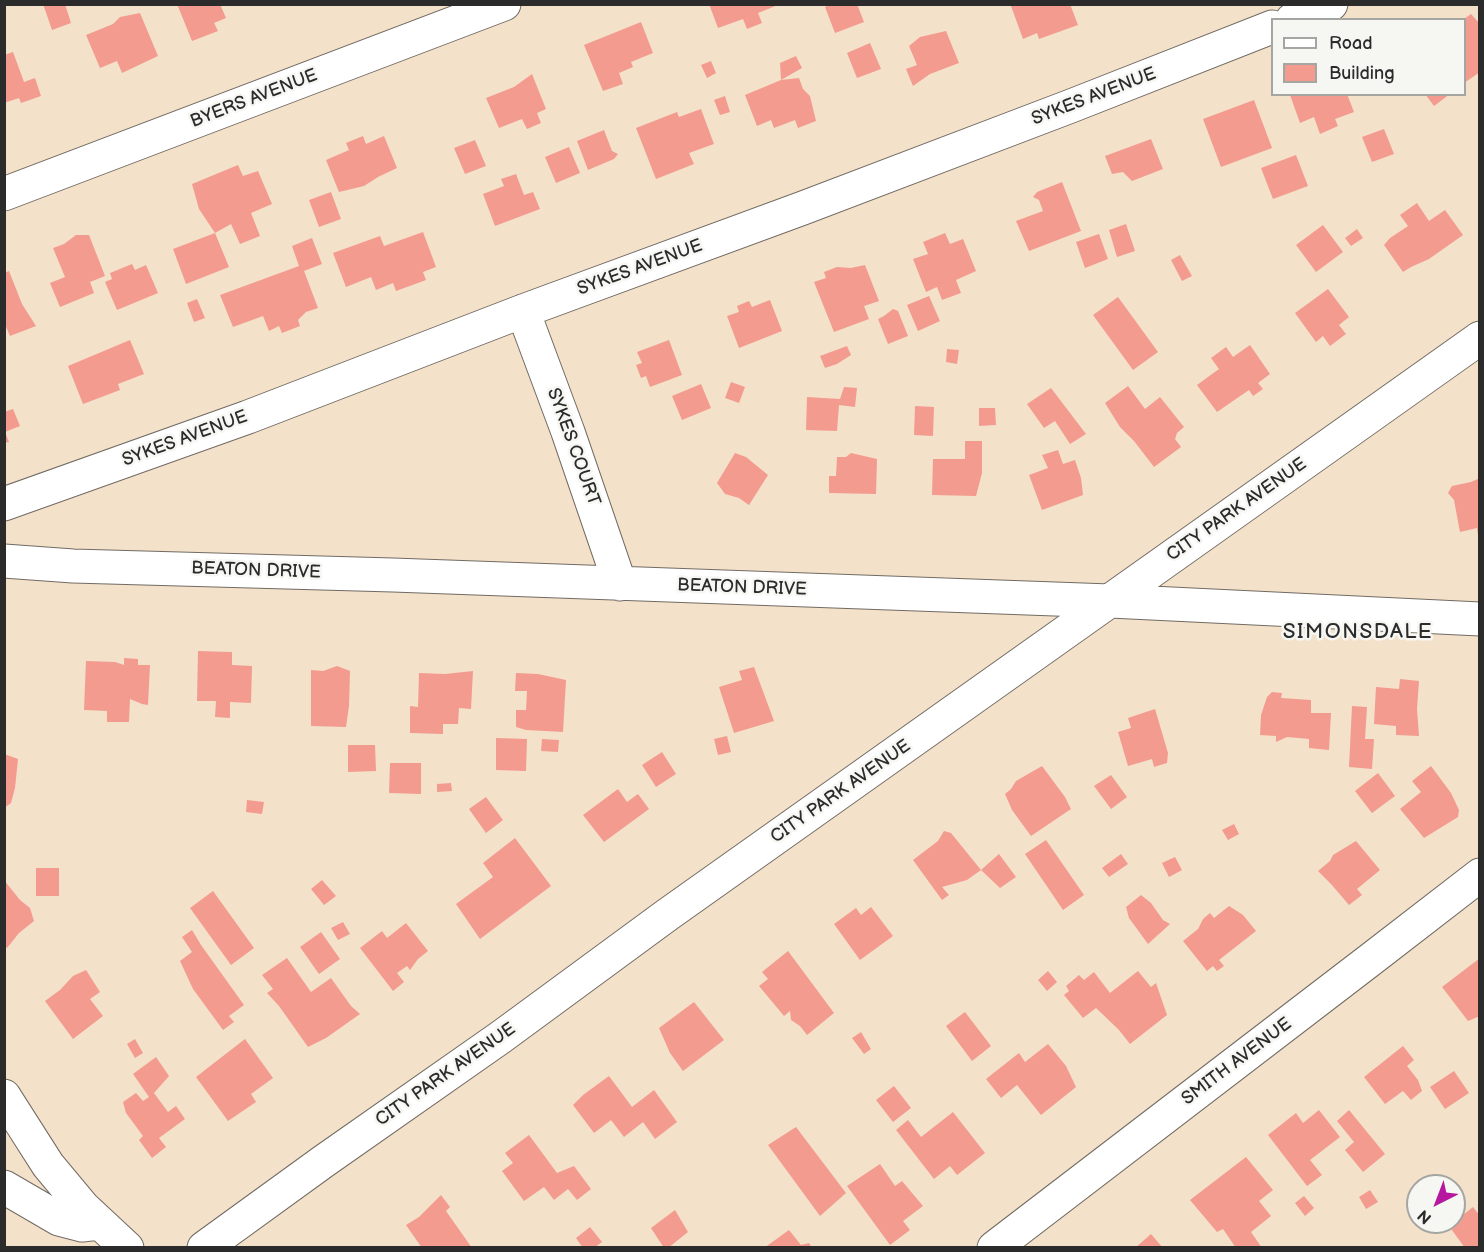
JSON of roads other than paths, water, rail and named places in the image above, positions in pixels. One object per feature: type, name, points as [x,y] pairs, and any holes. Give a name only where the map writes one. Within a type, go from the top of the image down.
[{"type":"street","name":"BYERS AVENUE","points":[[4,194],[504,4]]},
{"type":"street","points":[[1297,18],[1331,4]]},
{"type":"street","name":"SYKES AVENUE","points":[[4,504],[248,417],[523,311],[825,200],[1271,27]]},
{"type":"street","name":"SYKES COURT","points":[[523,311],[568,432],[620,584]]},
{"type":"street","name":"CITY PARK AVENUE","points":[[204,1248],[501,1037],[667,915],[1477,344]]},
{"type":"street","name":"BEATON DRIVE","points":[[4,561],[85,566],[393,575],[1110,602],[1479,619]]},
{"type":"street","name":"SMITH AVENUE","points":[[993,1248],[1479,875]]},
{"type":"street","points":[[4,1096],[48,1165],[83,1207],[127,1248]]},
{"type":"street","points":[[4,1187],[60,1219],[82,1225],[99,1223]]},
{"type":"district","name":"SIMONSDALE","points":[[1358,633]]}]
